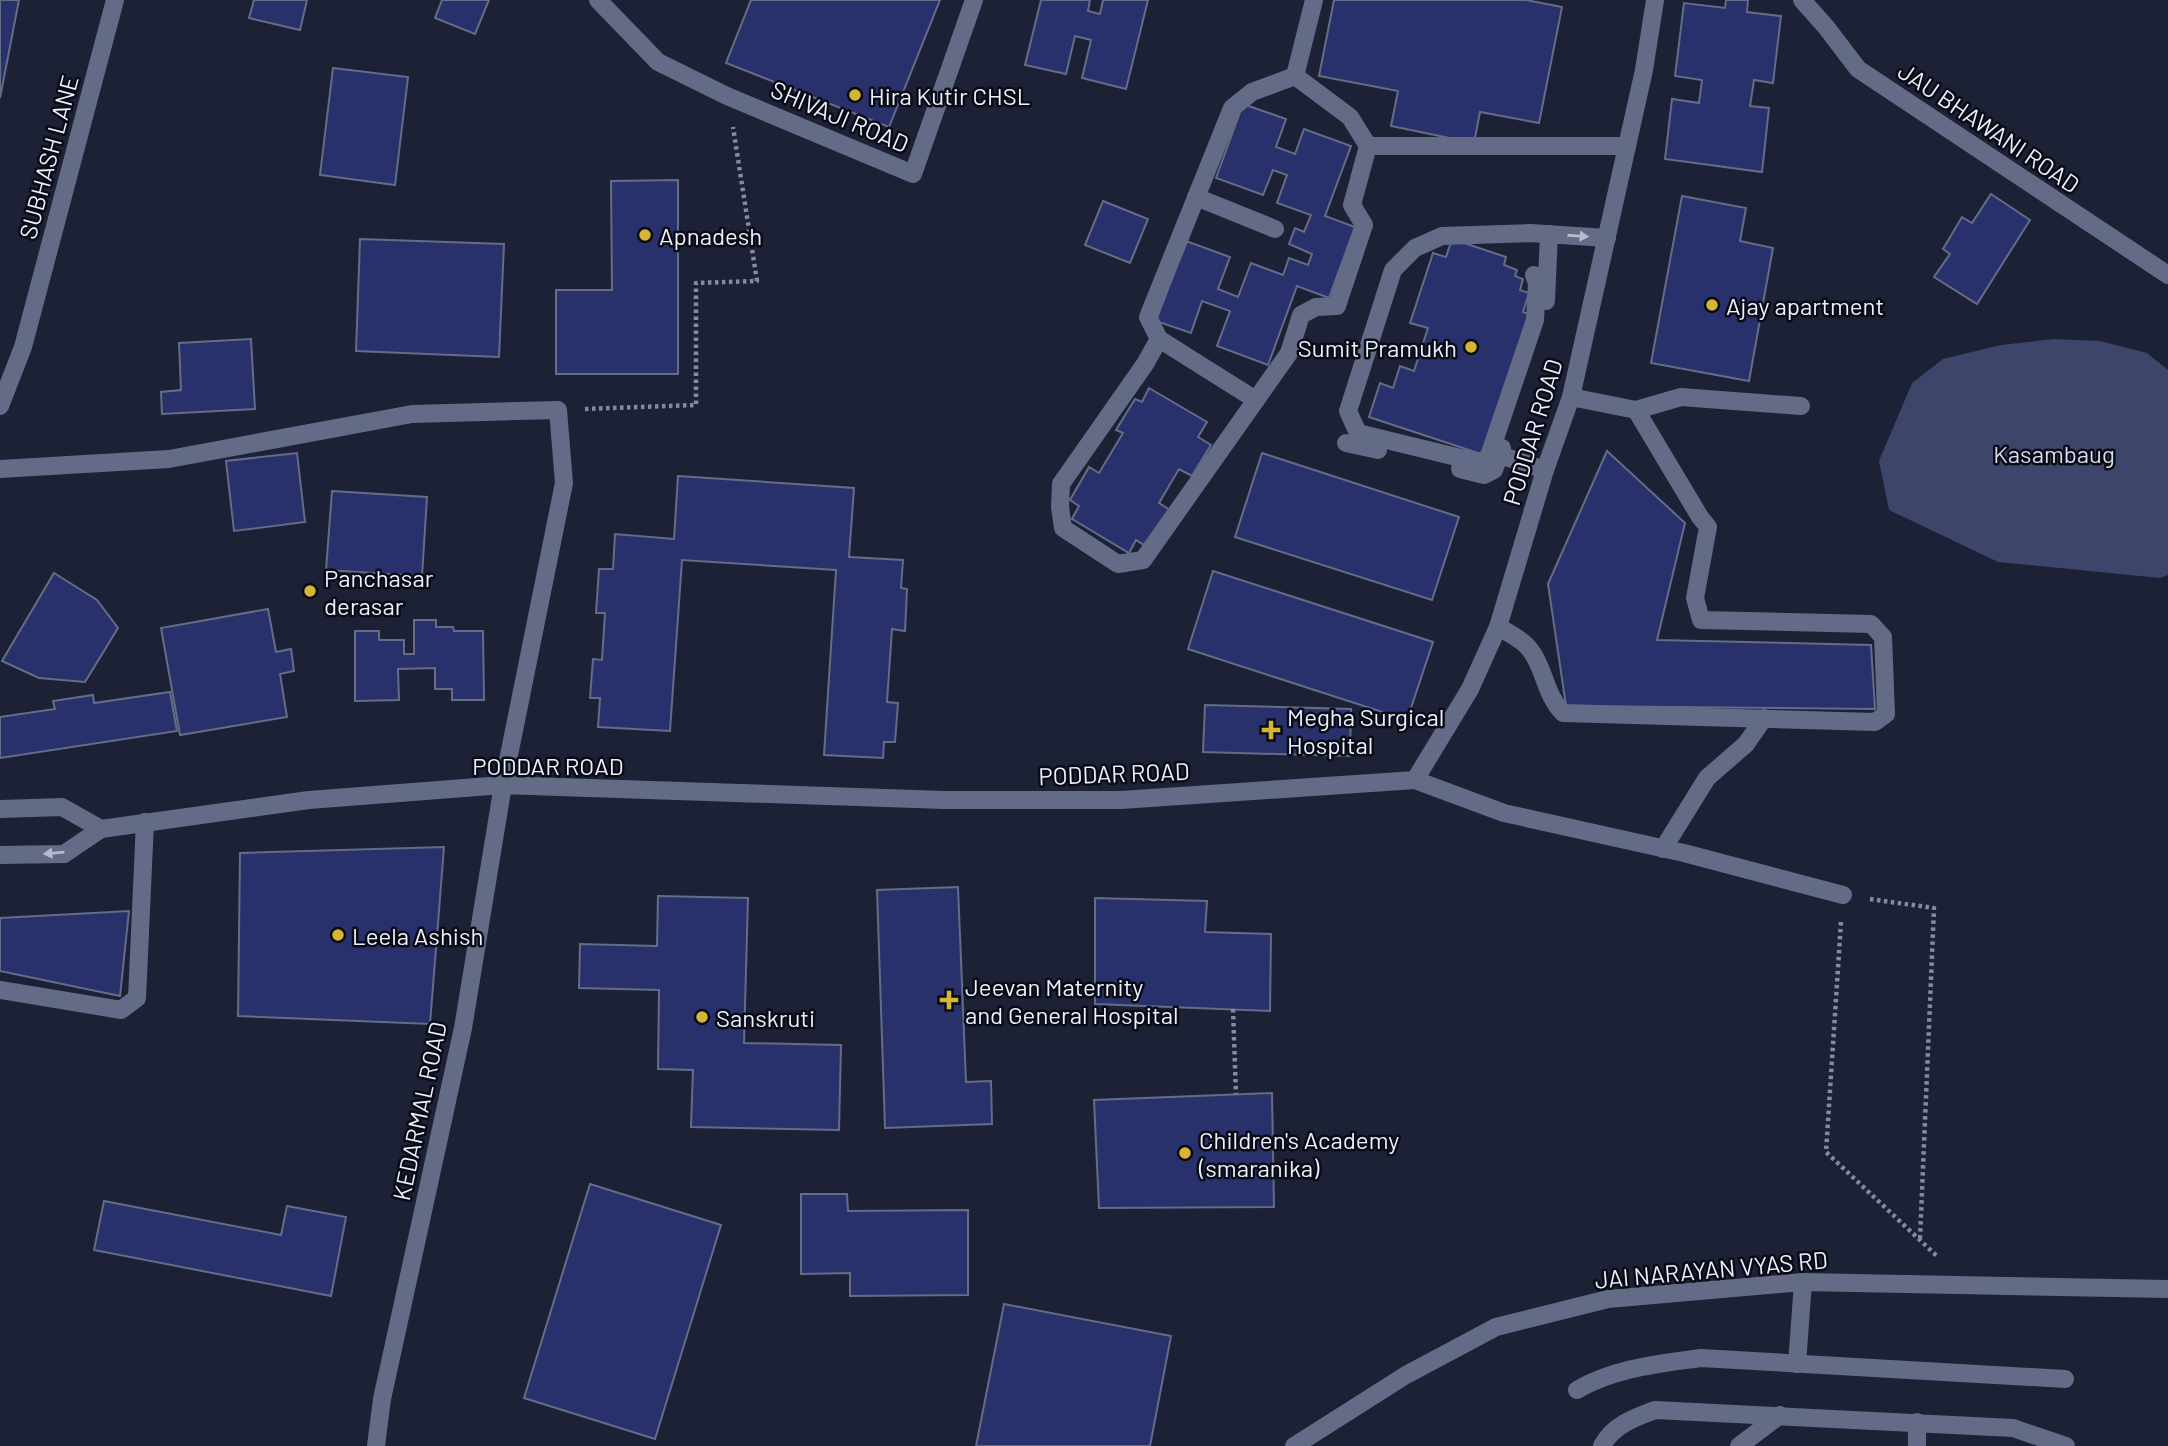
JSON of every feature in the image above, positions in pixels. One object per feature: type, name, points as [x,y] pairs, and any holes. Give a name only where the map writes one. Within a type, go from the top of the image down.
[{"type":"street","name":"SUBHASH LANE","points":[[0,406],[23,347],[115,0]]},
{"type":"street","name":"SHIVAJI ROAD","points":[[598,0],[657,62],[727,96],[913,174],[974,0]]},
{"type":"street","points":[[1295,76],[1314,0]]},
{"type":"street","name":"PODDAR ROAD","points":[[101,829],[309,800],[502,785],[944,800],[1121,800],[1415,780],[1470,689],[1498,627],[1545,470],[1571,397],[1644,70],[1655,0]]},
{"type":"street","name":"JAU BHAWANI ROAD","points":[[1802,0],[1858,69],[2168,275]]},
{"type":"street","points":[[1159,339],[1061,484],[1063,528],[1118,564],[1143,561],[1289,353],[1301,315],[1316,307],[1337,306],[1364,225],[1352,205],[1368,146],[1350,117],[1295,76]]},
{"type":"street","points":[[1256,400],[1159,339],[1148,317],[1232,108],[1252,92],[1295,76]]},
{"type":"street","points":[[1368,146],[1627,146]]},
{"type":"street","points":[[1196,197],[1275,229]]},
{"type":"street","points":[[1346,443],[1484,475],[1494,470],[1545,315],[1549,234]]},
{"type":"street","points":[[1534,275],[1537,282],[1535,320],[1488,459],[1477,462],[1358,433],[1348,411],[1393,270],[1415,248],[1442,236],[1549,234],[1606,238]]},
{"type":"street","points":[[1571,397],[1636,410],[1681,397],[1801,406]]},
{"type":"street","points":[[0,468],[169,458],[412,414],[558,410]]},
{"type":"street","name":"KEDARMAL ROAD","points":[[376,1446],[382,1399],[463,1028],[502,785],[564,483],[558,410]]},
{"type":"street","points":[[1498,627],[1526,644],[1540,666],[1553,703],[1563,713],[1875,722],[1886,714],[1883,637],[1871,624],[1701,620],[1695,598],[1708,527],[1636,410]]},
{"type":"street","points":[[1500,455],[1545,470]]},
{"type":"street","points":[[1664,849],[1707,778],[1746,744],[1764,718]]},
{"type":"street","points":[[1415,780],[1504,813],[1664,849],[1843,895]]},
{"type":"street","points":[[0,809],[62,807],[101,829],[64,854],[0,855]]},
{"type":"street","points":[[0,990],[121,1010],[137,998],[145,822]]},
{"type":"street","points":[[1797,1364],[1803,1282]]},
{"type":"street","name":"JAI NARAYAN VYAS RD","points":[[1294,1446],[1406,1375],[1496,1327],[1608,1299],[1803,1282],[2168,1289]]},
{"type":"street","points":[[1577,1390],[1599,1378],[1621,1372],[1702,1358],[2065,1379]]},
{"type":"street","points":[[1602,1446],[1607,1436],[1627,1421],[1655,1410],[2013,1428],[2066,1446]]},
{"type":"street","points":[[1739,1446],[1780,1415]]},
{"type":"street","points":[[1917,1422],[1917,1446]]},
{"type":"path","points":[[558,410],[696,405],[696,283],[757,281],[727,96]]},
{"type":"path","points":[[1920,1239],[1934,908],[1843,895],[1826,1152],[1970,1286]]},
{"type":"path","points":[[1233,1009],[1236,1094]]},
{"type":"green space","name":"Kasambaug","points":[[2054,339],[2100,341],[2147,353],[2168,370],[2168,575],[2160,578],[1998,562],[1889,510],[1879,461],[1912,383],[1943,359],[2001,345]]},
{"type":"building","points":[[0,0],[19,0],[0,98]]},
{"type":"building","points":[[254,0],[307,0],[300,30],[249,18]]},
{"type":"building","points":[[442,0],[489,0],[475,34],[435,18]]},
{"type":"building","name":"Hira Kutir CHSL","points":[[751,0],[940,0],[889,127],[726,63]]},
{"type":"building","points":[[1041,0],[1090,0],[1088,11],[1100,14],[1103,0],[1148,0],[1126,89],[1082,78],[1091,40],[1075,36],[1066,74],[1025,65]]},
{"type":"building","points":[[1334,0],[1526,0],[1562,7],[1539,123],[1480,112],[1474,143],[1391,126],[1398,91],[1319,76]]},
{"type":"building","points":[[1726,0],[1748,0],[1747,12],[1781,16],[1773,83],[1754,80],[1750,106],[1769,108],[1762,172],[1665,159],[1672,99],[1699,103],[1702,80],[1675,76],[1684,3],[1725,8]]},
{"type":"building","points":[[333,68],[408,77],[395,185],[320,175]]},
{"type":"building","points":[[1243,104],[1286,119],[1276,147],[1295,154],[1304,129],[1351,146],[1325,216],[1355,227],[1329,298],[1297,286],[1268,365],[1217,346],[1230,311],[1202,301],[1191,333],[1156,321],[1186,241],[1230,257],[1218,289],[1238,297],[1251,263],[1283,275],[1289,258],[1308,265],[1312,254],[1289,244],[1295,228],[1304,232],[1311,215],[1277,203],[1287,175],[1273,170],[1263,195],[1216,178]]},
{"type":"building","name":"Apnadesh","points":[[678,180],[678,374],[556,374],[556,290],[612,290],[611,181]]},
{"type":"building","points":[[1991,194],[2030,220],[1977,304],[1934,277],[1950,254],[1943,249],[1962,217],[1972,223]]},
{"type":"building","name":"Ajay apartment","points":[[1682,196],[1746,208],[1740,241],[1773,248],[1749,381],[1651,363]]},
{"type":"building","points":[[1103,201],[1148,219],[1130,263],[1085,245]]},
{"type":"building","points":[[360,239],[504,244],[499,357],[356,351]]},
{"type":"building","name":"Sumit Pramukh","points":[[1452,239],[1506,257],[1504,265],[1517,270],[1515,276],[1523,279],[1520,290],[1529,293],[1523,312],[1531,315],[1484,455],[1369,417],[1380,383],[1393,388],[1400,366],[1414,371],[1428,328],[1410,323],[1433,253],[1446,257]]},
{"type":"building","points":[[251,339],[255,409],[162,414],[161,392],[181,390],[179,343]]},
{"type":"building","points":[[1149,388],[1207,422],[1198,437],[1211,445],[1192,476],[1179,469],[1159,503],[1170,510],[1147,547],[1136,540],[1129,553],[1072,519],[1079,506],[1070,500],[1089,467],[1099,473],[1123,433],[1116,430],[1135,399],[1142,402]]},
{"type":"building","points":[[1607,451],[1685,523],[1657,640],[1871,645],[1875,709],[1566,706],[1548,584]]},
{"type":"building","points":[[297,453],[305,522],[234,531],[226,461]]},
{"type":"building","points":[[1262,453],[1459,517],[1432,600],[1235,537]]},
{"type":"building","points":[[678,476],[854,488],[849,557],[903,560],[901,588],[907,589],[905,631],[892,629],[887,702],[898,703],[895,742],[884,742],[883,758],[824,755],[836,570],[682,560],[670,731],[598,727],[600,698],[590,698],[593,659],[602,660],[605,613],[596,613],[599,569],[613,569],[615,534],[674,539]]},
{"type":"building","points":[[332,491],[427,497],[422,576],[326,570]]},
{"type":"building","points":[[1213,571],[1433,642],[1407,720],[1188,649]]},
{"type":"building","points":[[54,573],[97,600],[118,628],[85,682],[39,678],[2,661]]},
{"type":"building","points":[[268,609],[276,652],[291,649],[294,671],[280,674],[287,717],[180,735],[161,628]]},
{"type":"building","points":[[414,620],[436,620],[436,627],[453,627],[454,631],[483,631],[484,700],[452,700],[452,689],[435,689],[435,668],[398,669],[399,700],[355,701],[355,631],[379,631],[379,640],[404,640],[404,654],[414,654]]},
{"type":"building","points":[[170,692],[177,731],[0,758],[0,717],[55,709],[53,701],[93,695],[94,703]]},
{"type":"building","points":[[1205,705],[1351,709],[1350,756],[1203,752]]},
{"type":"building","name":"Leela Ashish","points":[[444,847],[430,1024],[238,1016],[240,853]]},
{"type":"building","points":[[958,887],[966,1082],[991,1081],[992,1124],[885,1128],[877,890]]},
{"type":"building","name":"Sanskruti","points":[[658,896],[748,898],[744,1043],[841,1045],[839,1130],[691,1127],[693,1070],[658,1069],[659,990],[579,988],[580,944],[657,946]]},
{"type":"building","points":[[1095,898],[1207,901],[1205,932],[1271,934],[1270,1011],[1095,1004]]},
{"type":"building","points":[[129,911],[120,996],[0,971],[0,918]]},
{"type":"building","name":"Children's Academy (smaranika)","points":[[1272,1093],[1274,1207],[1099,1208],[1094,1100]]},
{"type":"building","points":[[590,1184],[721,1225],[655,1439],[524,1398]]},
{"type":"building","points":[[801,1194],[847,1194],[848,1211],[968,1210],[968,1295],[850,1296],[850,1273],[801,1274]]},
{"type":"building","points":[[104,1201],[281,1235],[287,1206],[346,1217],[331,1296],[94,1250]]},
{"type":"building","points":[[1004,1304],[1171,1336],[1150,1446],[976,1446]]},
{"type":"place","name":"Hira Kutir CHSL","points":[[855,95]]},
{"type":"place","name":"Apnadesh","points":[[645,235]]},
{"type":"place","name":"Ajay apartment","points":[[1712,305]]},
{"type":"place","name":"Sumit Pramukh","points":[[1471,347]]},
{"type":"place","name":"Panchasar derasar","points":[[310,591]]},
{"type":"place","name":"Megha Surgical Hospital","points":[[1271,730]]},
{"type":"place","name":"Leela Ashish","points":[[338,935]]},
{"type":"place","name":"Jeevan Maternity and General Hospital","points":[[949,1000]]},
{"type":"place","name":"Sanskruti","points":[[702,1017]]},
{"type":"place","name":"Children's Academy (smaranika)","points":[[1185,1153]]}]
